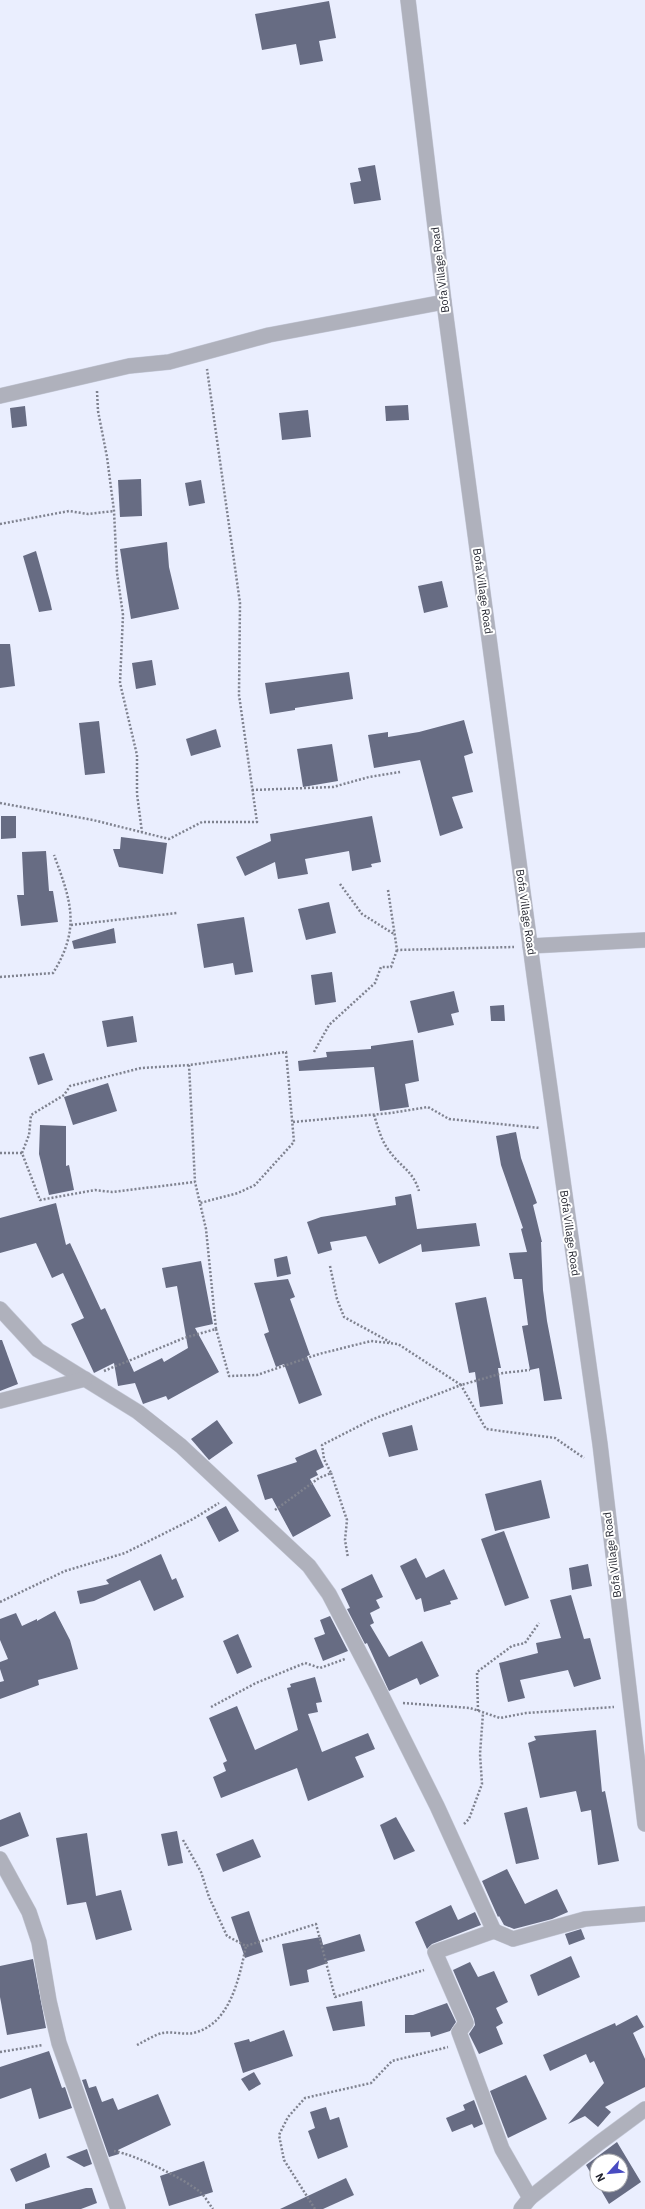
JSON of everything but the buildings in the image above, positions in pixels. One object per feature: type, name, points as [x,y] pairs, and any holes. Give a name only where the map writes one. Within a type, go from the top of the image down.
[{"type":"street","name":"Bofa Village Road","points":[[408,0],[444,302],[602,1470],[645,1824]]},
{"type":"street","points":[[0,396],[129,366],[169,362],[205,354],[269,335],[444,302]]},
{"type":"street","points":[[530,946],[645,940]]},
{"type":"street","points":[[0,1309],[38,1350],[138,1412],[181,1446],[308,1566],[329,1594],[385,1702],[452,1838],[494,1931]]},
{"type":"street","points":[[0,1401],[85,1380]]},
{"type":"street","points":[[0,1858],[29,1912],[38,1942],[49,2001],[59,2043],[118,2209]]},
{"type":"street","points":[[645,1914],[585,1919],[513,1939],[494,1931],[435,1952],[466,2023],[459,2032],[502,2149],[525,2204],[605,2138],[645,2109]]},
{"type":"path","points":[[0,803],[93,820],[169,839],[202,822],[257,822],[239,695],[240,603],[205,354]]},
{"type":"path","points":[[96,373],[98,410],[107,457],[114,511],[117,573],[123,615],[120,683],[137,755],[137,794],[142,832]]},
{"type":"path","points":[[0,524],[69,511],[88,514],[114,511]]},
{"type":"path","points":[[252,790],[333,787],[369,777],[400,772]]},
{"type":"path","points":[[0,977],[53,973],[63,958],[71,925],[72,907],[54,854]]},
{"type":"path","points":[[340,884],[362,914],[395,934]]},
{"type":"path","points":[[314,1052],[329,1025],[375,983],[381,967],[391,967],[397,950],[388,890]]},
{"type":"path","points":[[71,925],[176,913]]},
{"type":"path","points":[[397,950],[467,950],[530,946]]},
{"type":"path","points":[[195,1182],[112,1192],[95,1190],[40,1200],[22,1153],[29,1135],[31,1115],[64,1095],[70,1086],[141,1068],[190,1065],[286,1052],[294,1142],[255,1185],[238,1193],[200,1203]]},
{"type":"path","points":[[190,1065],[195,1182],[206,1229],[216,1329],[230,1376],[258,1375],[319,1354],[371,1341],[398,1344],[461,1385],[486,1429],[555,1438],[602,1470]]},
{"type":"path","points":[[293,1122],[374,1115],[428,1107],[449,1119],[556,1130]]},
{"type":"path","points":[[374,1115],[380,1134],[390,1152],[415,1178],[419,1190]]},
{"type":"path","points":[[0,1153],[22,1153]]},
{"type":"path","points":[[330,1266],[337,1299],[344,1317],[392,1343]]},
{"type":"path","points":[[85,1380],[184,1338],[216,1329]]},
{"type":"path","points":[[348,1558],[345,1540],[347,1520],[331,1473],[324,1459],[322,1445],[371,1420],[461,1385],[503,1373],[530,1370]]},
{"type":"path","points":[[259,1521],[319,1478],[331,1473]]},
{"type":"path","points":[[0,1602],[65,1570],[125,1552],[193,1519],[233,1494]]},
{"type":"path","points":[[478,1711],[477,1672],[512,1646],[525,1643],[539,1623]]},
{"type":"path","points":[[211,1707],[256,1683],[305,1663],[320,1668],[360,1653]]},
{"type":"path","points":[[385,1702],[478,1711],[500,1718],[526,1713],[630,1706]]},
{"type":"path","points":[[452,1838],[468,1819],[482,1784],[480,1754],[483,1712]]},
{"type":"path","points":[[183,1840],[201,1872],[209,1897],[227,1936],[246,1946],[316,1924],[335,1998],[442,1966]]},
{"type":"path","points":[[137,2045],[162,2033],[191,2033],[207,2029],[221,2017],[229,2001],[241,1969],[246,1946]]},
{"type":"path","points":[[0,2052],[59,2043]]},
{"type":"path","points":[[315,2209],[284,2160],[279,2135],[288,2117],[305,2098],[371,2083],[392,2061],[463,2044]]},
{"type":"path","points":[[96,2147],[127,2154],[159,2168],[200,2192],[214,2209]]}]
